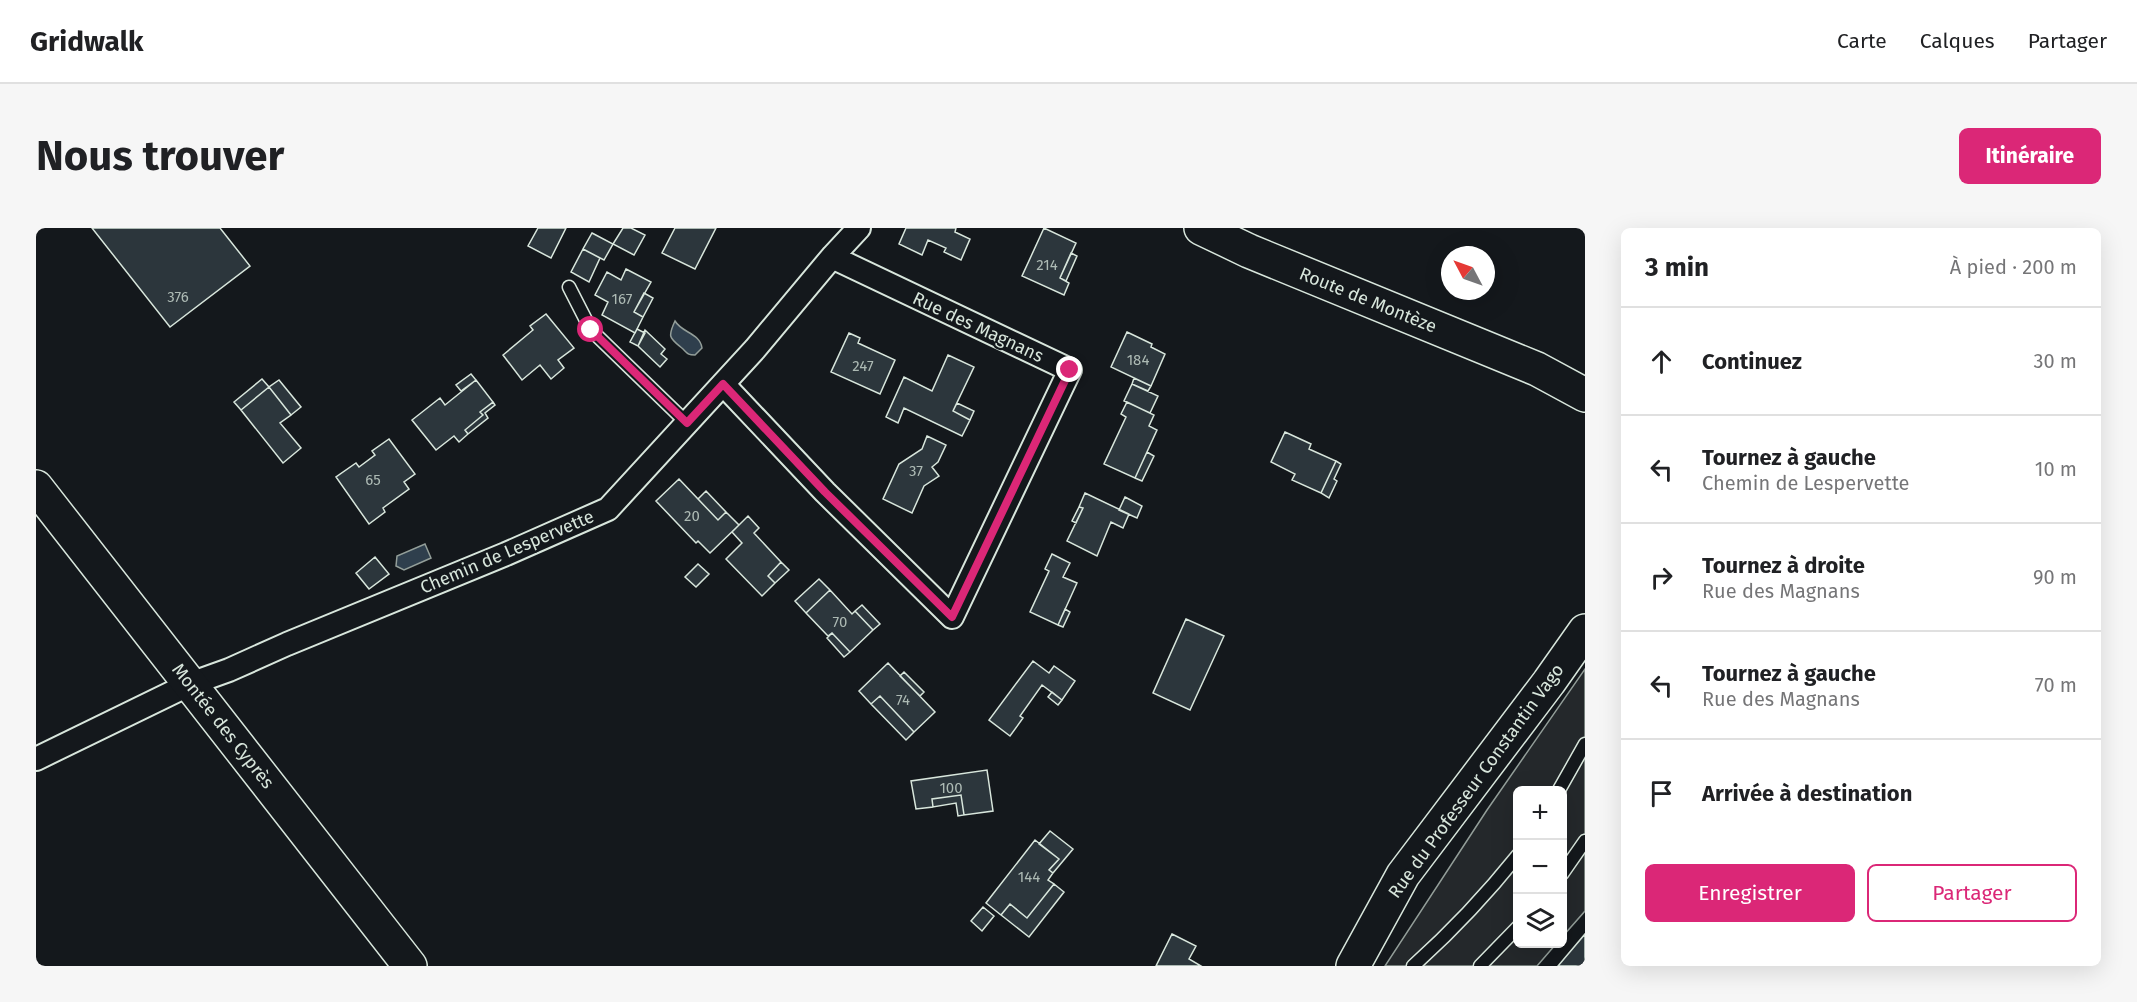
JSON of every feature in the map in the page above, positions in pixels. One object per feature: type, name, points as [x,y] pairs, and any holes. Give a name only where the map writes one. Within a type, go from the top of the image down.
[{"type":"street","name":"Chemin de Lespervette","points":[[36,759],[189,684],[229,670],[608,509],[755,349],[859,228]]},
{"type":"street","name":"Route de Montèze","points":[[1201,228],[1249,251],[1537,369],[1585,394]]},
{"type":"street","name":"Rue des Magnans","points":[[723,384],[825,492],[952,617],[1070,370],[832,257]]},
{"type":"street","name":"Route de Montèze","points":[[1537,369],[1585,377]]},
{"type":"street","name":"Montée des Cyprès","points":[[36,487],[410,966]]},
{"type":"street","name":"Rue du Professeur Constantin Vago","points":[[1353,966],[1403,875],[1585,631]]},
{"type":"street","name":"Rue du Professeur Constantin Vago","points":[[1377,966],[1419,891],[1475,807],[1585,660]]},
{"type":"lane","points":[[569,287],[591,330],[687,423]]},
{"type":"lane","points":[[1561,786],[1585,744]]},
{"type":"lane","points":[[1567,868],[1585,840]]},
{"type":"lane","points":[[1413,966],[1455,927],[1513,861]]},
{"type":"lane","points":[[1480,966],[1513,932]]},
{"type":"shaded area","points":[[1585,669],[1585,911],[1567,931],[1567,786],[1513,786],[1513,948],[1553,948],[1537,966],[1385,966],[1487,810]]},
{"type":"water","points":[[675,321],[701,343],[702,348],[695,355],[687,353],[671,337]]},
{"type":"water","points":[[425,544],[431,558],[404,570],[396,566],[397,556]]},
{"type":"building","points":[[92,228],[220,228],[250,266],[170,327]]},
{"type":"building","points":[[538,228],[566,228],[551,258],[528,246]]},
{"type":"building","points":[[623,228],[631,228],[645,235],[634,255],[613,244]]},
{"type":"building","points":[[675,228],[716,228],[695,269],[662,253]]},
{"type":"building","points":[[906,228],[956,228],[955,232],[970,239],[961,260],[944,252],[946,248],[928,240],[922,255],[899,244]]},
{"type":"building","points":[[1044,228],[1076,243],[1060,278],[1069,283],[1064,295],[1022,276]]},
{"type":"building","points":[[592,233],[613,244],[604,260],[583,249]]},
{"type":"building","points":[[583,249],[600,258],[589,282],[571,272]]},
{"type":"building","points":[[1071,253],[1077,256],[1066,281],[1060,278]]},
{"type":"building","points":[[626,269],[651,282],[634,312],[643,317],[635,333],[602,315],[608,302],[595,295],[607,272],[621,280]]},
{"type":"building","points":[[644,293],[653,298],[643,317],[634,312]]},
{"type":"building","points":[[546,314],[574,348],[558,360],[564,368],[551,379],[540,365],[522,380],[503,355],[533,330],[530,326]]},
{"type":"building","points":[[637,329],[645,333],[638,346],[630,342]]},
{"type":"building","points":[[645,330],[665,349],[661,354],[667,359],[660,367],[638,346]]},
{"type":"building","points":[[1127,332],[1152,344],[1151,347],[1165,354],[1151,386],[1111,367]]},
{"type":"building","points":[[849,333],[860,338],[858,343],[895,360],[880,394],[831,372]]},
{"type":"building","points":[[948,355],[974,367],[953,411],[970,420],[962,436],[904,408],[898,423],[886,417],[904,377],[932,391]]},
{"type":"building","points":[[471,374],[476,380],[461,391],[456,385]]},
{"type":"building","points":[[1134,378],[1151,386],[1148,391],[1132,384]]},
{"type":"building","points":[[262,379],[269,387],[241,410],[234,402]]},
{"type":"building","points":[[279,380],[301,407],[291,415],[269,387]]},
{"type":"building","points":[[476,380],[493,402],[480,412],[483,415],[465,430],[468,434],[459,442],[454,436],[436,450],[412,420],[440,398],[445,405]]},
{"type":"building","points":[[1132,384],[1158,396],[1150,413],[1124,401]]},
{"type":"building","points":[[269,387],[291,415],[280,423],[301,448],[283,463],[241,410]]},
{"type":"building","points":[[493,402],[495,405],[485,413],[488,418],[468,434],[465,430],[483,415],[480,412]]},
{"type":"building","points":[[1127,402],[1154,415],[1149,426],[1157,430],[1135,478],[1104,464],[1126,417],[1121,414]]},
{"type":"building","points":[[957,403],[974,411],[970,420],[953,411]]},
{"type":"building","points":[[1285,432],[1311,444],[1309,449],[1336,461],[1321,493],[1292,480],[1295,474],[1271,462]]},
{"type":"building","points":[[927,436],[946,445],[938,462],[932,467],[939,476],[924,486],[912,513],[883,499],[899,464],[922,449]]},
{"type":"building","points":[[389,439],[415,474],[404,482],[409,489],[383,508],[385,512],[369,524],[336,477],[356,463],[359,467],[375,455],[372,451]]},
{"type":"building","points":[[1147,452],[1154,456],[1142,481],[1135,478]]},
{"type":"building","points":[[1336,461],[1341,464],[1334,479],[1337,481],[1329,498],[1321,493]]},
{"type":"building","points":[[679,479],[718,520],[726,512],[739,525],[710,553],[698,541],[696,543],[656,501]]},
{"type":"building","points":[[706,491],[726,512],[718,520],[698,499]]},
{"type":"building","points":[[1085,493],[1129,514],[1123,528],[1111,522],[1097,556],[1067,541],[1083,508],[1079,507]]},
{"type":"building","points":[[1125,497],[1142,506],[1137,518],[1119,510]]},
{"type":"building","points":[[1079,507],[1083,508],[1076,523],[1072,521]]},
{"type":"building","points":[[748,516],[759,528],[754,533],[781,562],[768,576],[775,583],[762,596],[726,559],[742,543],[732,532]]},
{"type":"building","points":[[1052,554],[1070,563],[1063,577],[1077,583],[1058,625],[1030,612],[1049,571],[1045,569]]},
{"type":"building","points":[[375,557],[389,574],[369,589],[356,573]]},
{"type":"building","points":[[781,562],[789,570],[775,583],[768,576]]},
{"type":"building","points":[[698,564],[709,574],[696,587],[685,577]]},
{"type":"building","points":[[819,579],[830,590],[806,613],[795,601]]},
{"type":"building","points":[[830,590],[852,614],[855,611],[873,630],[850,652],[832,633],[828,636],[806,613]]},
{"type":"building","points":[[862,605],[880,624],[873,630],[855,611]]},
{"type":"building","points":[[1065,609],[1070,612],[1063,627],[1058,625]]},
{"type":"building","points":[[1186,619],[1224,636],[1190,710],[1153,693]]},
{"type":"building","points":[[832,633],[850,652],[844,657],[827,638]]},
{"type":"building","points":[[1033,661],[1049,673],[1054,666],[1075,681],[1062,700],[1042,685],[1020,716],[1023,718],[1010,736],[989,720]]},
{"type":"building","points":[[888,663],[935,712],[914,732],[880,696],[871,704],[859,691]]},
{"type":"building","points":[[904,672],[924,692],[920,696],[900,676]]},
{"type":"building","points":[[1052,692],[1062,700],[1058,705],[1048,697]]},
{"type":"building","points":[[880,696],[914,732],[906,740],[871,704]]},
{"type":"building","points":[[987,770],[993,811],[964,815],[961,795],[932,799],[933,807],[916,809],[911,781]]},
{"type":"building","points":[[961,795],[964,815],[958,816],[956,803],[933,807],[932,799]]},
{"type":"building","points":[[1050,831],[1073,849],[1053,873],[1049,870],[1059,859],[1039,844]]},
{"type":"building","points":[[1035,840],[1059,859],[1049,870],[1053,873],[1048,880],[1054,884],[1027,918],[1010,904],[1001,915],[986,903]]},
{"type":"building","points":[[1054,884],[1064,892],[1029,937],[1001,915],[1010,904],[1027,918]]},
{"type":"building","points":[[983,907],[994,916],[982,931],[971,921]]},
{"type":"building","points":[[1172,934],[1196,946],[1189,959],[1201,966],[1156,966]]},
{"type":"building","points":[[1585,934],[1585,966],[1558,966]]},
{"type":"route","points":[[591,330],[687,423],[723,384],[825,492],[952,617],[1070,370]]}]
